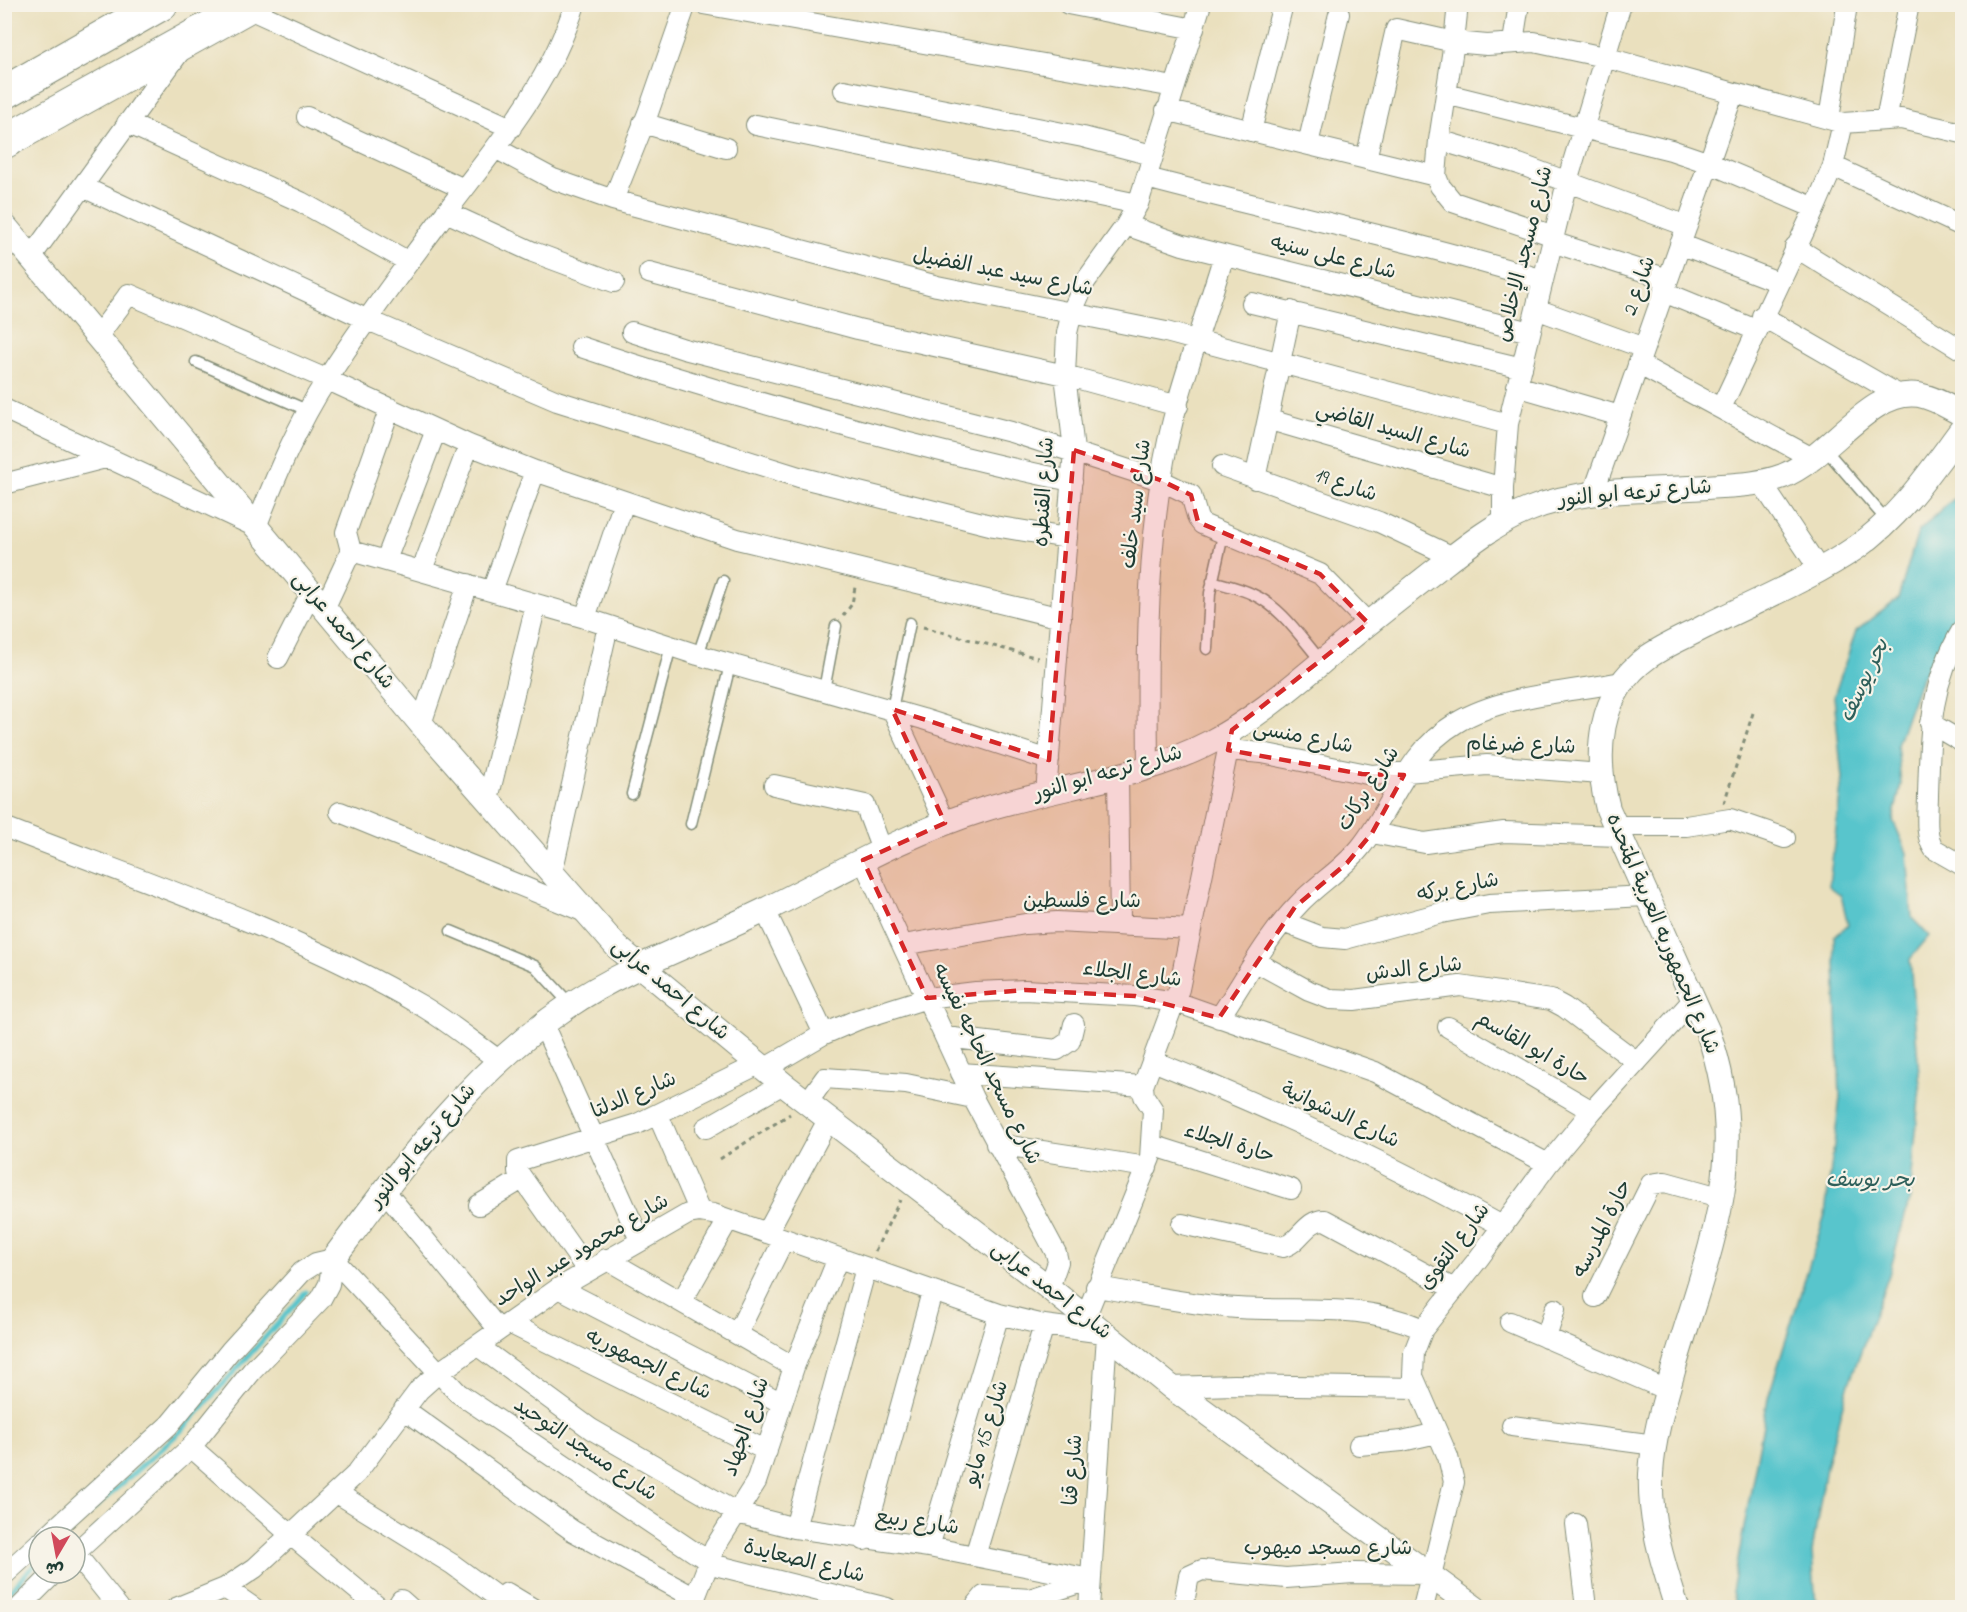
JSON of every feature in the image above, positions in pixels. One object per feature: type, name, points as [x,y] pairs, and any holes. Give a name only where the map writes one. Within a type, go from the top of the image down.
[{"type":"highway","points":[[4,93],[161,4]]},
{"type":"highway","points":[[4,142],[249,6]]},
{"type":"street","points":[[4,410],[256,527],[281,464],[326,379],[446,212],[497,149],[547,74],[565,37],[575,4]]},
{"type":"street","points":[[613,200],[686,4]]},
{"type":"street","points":[[703,4],[1174,87]]},
{"type":"street","points":[[1068,4],[1194,29]]},
{"type":"street","name":"شارع القنطره","points":[[1046,793],[1074,450],[1064,354],[1072,312],[1085,282],[1126,225],[1138,204],[1201,4]]},
{"type":"street","points":[[1251,131],[1283,4]]},
{"type":"street","points":[[1458,4],[1436,176],[1445,195],[1453,202],[1553,239],[1759,323],[1899,395],[1923,396],[1962,414]]},
{"type":"street","points":[[1513,42],[1519,4]]},
{"type":"street","name":"شارع مسجد الإخلاص","points":[[1503,521],[1508,424],[1582,129],[1621,4]]},
{"type":"street","points":[[1886,120],[1910,4]]},
{"type":"street","points":[[1721,408],[1833,166],[1847,5]]},
{"type":"street","points":[[249,6],[511,128]]},
{"type":"street","points":[[1308,144],[1339,14]]},
{"type":"street","points":[[1366,159],[1396,29],[1454,42],[1487,45],[1534,42],[1604,57],[1836,121],[1917,122],[1962,133]]},
{"type":"street","points":[[31,257],[188,40]]},
{"type":"street","points":[[844,90],[1073,135],[1152,155]]},
{"type":"street","points":[[1446,94],[1671,150],[1709,163],[1815,208]]},
{"type":"street","name":"شارع 2","points":[[1593,494],[1733,94]]},
{"type":"street","points":[[1167,110],[1436,176]]},
{"type":"street","points":[[307,117],[464,189]]},
{"type":"street","points":[[127,123],[301,202],[409,262]]},
{"type":"street","points":[[643,123],[726,148]]},
{"type":"street","points":[[756,124],[1138,204]]},
{"type":"street","points":[[1439,140],[1568,182],[1684,235],[1778,282]]},
{"type":"street","name":"شارع سيد عبد الفضيل","points":[[497,149],[553,179],[613,200],[937,286],[1072,312],[1198,340],[1508,424]]},
{"type":"street","points":[[1833,166],[1962,226]]},
{"type":"street","points":[[1147,178],[1269,210],[1417,244],[1543,280]]},
{"type":"street","points":[[83,188],[368,320],[557,401],[638,429],[888,501],[994,526],[1067,538]]},
{"type":"street","points":[[446,212],[533,252],[614,282]]},
{"type":"street","name":"شارع احمد عرابى","points":[[4,225],[421,724],[586,912],[640,968],[807,1103],[1049,1288],[1171,1387],[1475,1608]]},
{"type":"street","name":"شارع على سنيه","points":[[1126,225],[1224,255],[1530,332]]},
{"type":"street","points":[[1795,247],[1962,350]]},
{"type":"street","name":"شارع سيد خلف","points":[[1148,767],[1148,640],[1160,480],[1178,406],[1224,255]]},
{"type":"street","points":[[649,273],[858,329],[1065,375],[1178,406]]},
{"type":"street","points":[[97,337],[129,294],[326,379],[469,445],[624,502],[737,539],[1061,618]]},
{"type":"street","points":[[1252,303],[1291,311],[1520,377],[1620,416]]},
{"type":"street","points":[[1536,309],[1641,356],[1721,408],[1820,455]]},
{"type":"street","points":[[1255,479],[1270,420],[1291,311]]},
{"type":"street","points":[[632,332],[684,349],[1074,450],[1160,480],[1191,495],[1199,522],[1223,535],[1320,574],[1368,622]]},
{"type":"street","points":[[581,347],[695,385],[823,420],[978,461],[1072,481]]},
{"type":"street","name":"شارع ترعه ابو النور","points":[[87,1542],[191,1447],[252,1371],[321,1299],[329,1284],[333,1259],[384,1190],[450,1110],[500,1061],[570,1004],[873,855],[945,823],[1046,793],[1148,767],[1205,745],[1230,740],[1368,622],[1503,521],[1546,503],[1593,494],[1761,482],[1780,477],[1820,455],[1877,404],[1899,395]]},
{"type":"street","points":[[278,658],[351,551],[346,532],[390,408]]},
{"type":"street","name":"شارع السيد القاضي","points":[[1270,420],[1503,488]]},
{"type":"street","name":"شارع الجمهوريه العربية المتحده","points":[[1677,1608],[1659,1547],[1652,1512],[1651,1476],[1667,1390],[1723,1198],[1728,1150],[1726,1102],[1716,1055],[1694,999],[1616,831],[1601,774],[1602,726],[1610,703],[1622,682],[1641,663],[1663,648],[1856,548],[1888,522],[1912,495],[1962,429]]},
{"type":"street","points":[[386,560],[436,430]]},
{"type":"street","points":[[422,570],[469,445]]},
{"type":"street","points":[[4,484],[105,458]]},
{"type":"street","name":"شارع 19","points":[[1222,466],[1379,522],[1453,557]]},
{"type":"street","points":[[492,591],[535,471]]},
{"type":"street","points":[[1761,482],[1819,569]]},
{"type":"street","points":[[585,618],[624,502]]},
{"type":"street","points":[[351,551],[585,618],[730,665],[891,709],[1049,760]]},
{"type":"street","points":[[421,724],[468,584]]},
{"type":"street","points":[[488,799],[536,604]]},
{"type":"street","points":[[552,873],[608,626]]},
{"type":"street","points":[[1962,630],[1958,652],[1942,675],[1930,723],[1928,832],[1930,844],[1942,856],[1962,865]]},
{"type":"street","name":"شارع بركات","points":[[1219,1018],[1284,922],[1308,894],[1347,863],[1372,832],[1404,775],[1437,737],[1477,712],[1499,705],[1622,682]]},
{"type":"street","points":[[891,709],[945,823]]},
{"type":"street","points":[[1930,723],[1962,742]]},
{"type":"street","points":[[1085,1318],[1147,1167],[1152,1145],[1153,1110],[1144,1096],[1143,1086],[1176,1002],[1230,740]]},
{"type":"street","name":"شارع منسى","points":[[1230,740],[1262,753],[1362,774],[1404,775]]},
{"type":"street","name":"شارع ضرغام","points":[[1404,775],[1486,765],[1601,774]]},
{"type":"street","points":[[1118,775],[1120,923]]},
{"type":"street","name":"شارع مسجد الحاجه نفيسه","points":[[774,785],[865,806],[873,855],[903,945],[973,1098],[1056,1253],[1058,1262],[1049,1288]]},
{"type":"street","points":[[340,812],[586,912]]},
{"type":"street","points":[[1372,832],[1425,843],[1504,832],[1616,831],[1686,826],[1730,819],[1785,838]]},
{"type":"street","points":[[4,827],[239,919],[339,963],[423,1007],[500,1061]]},
{"type":"street","name":"شارع بركه","points":[[1284,922],[1322,936],[1345,939],[1449,911],[1489,904],[1646,897]]},
{"type":"street","points":[[765,910],[824,1034]]},
{"type":"street","name":"شارع فلسطين","points":[[903,945],[1025,924],[1120,923],[1191,929]]},
{"type":"street","name":"شارع الدش","points":[[1256,962],[1309,991],[1330,999],[1353,1000],[1461,986],[1551,1000],[1564,1007],[1637,1062]]},
{"type":"street","name":"شارع الجلاء","points":[[761,1066],[824,1034],[883,1011],[927,998],[976,992],[1025,990],[1135,996],[1176,1002],[1266,1036],[1352,1063],[1398,1082],[1548,1164]]},
{"type":"street","name":"شارع التقوى","points":[[1423,1608],[1454,1482],[1453,1469],[1417,1388],[1412,1364],[1422,1329],[1548,1164],[1592,1111],[1694,999]]},
{"type":"street","points":[[543,1024],[640,1240]]},
{"type":"street","points":[[945,1037],[1057,1050],[1070,1041],[1074,1024]]},
{"type":"street","name":"حارة ابو القاسم","points":[[1448,1027],[1592,1111]]},
{"type":"street","name":"شارع الدشوانية","points":[[1152,1061],[1224,1089],[1364,1153],[1502,1226]]},
{"type":"street","name":"شارع الدلتا","points":[[522,1179],[516,1168],[522,1158],[594,1139],[658,1116],[761,1066]]},
{"type":"street","points":[[961,1073],[1143,1086]]},
{"type":"street","points":[[807,1103],[825,1078],[906,1084],[973,1098]]},
{"type":"street","points":[[706,1128],[783,1084]]},
{"type":"street","points":[[658,1116],[700,1212]]},
{"type":"street","points":[[737,1334],[775,1236],[828,1119]]},
{"type":"street","points":[[996,1144],[1147,1167]]},
{"type":"street","name":"حارة الجلاء","points":[[1152,1145],[1292,1189]]},
{"type":"street","points":[[479,1205],[522,1179],[587,1270]]},
{"type":"street","name":"حارة المدرسه","points":[[1595,1297],[1651,1184],[1665,1182],[1723,1198]]},
{"type":"street","points":[[384,1190],[504,1326]]},
{"type":"street","name":"شارع محمود عبد الواحد","points":[[176,1608],[225,1588],[255,1568],[337,1492],[373,1454],[404,1409],[438,1373],[587,1270],[683,1216],[700,1212],[729,1220],[999,1314],[1044,1325],[1106,1334]]},
{"type":"street","points":[[682,1301],[729,1220]]},
{"type":"street","points":[[1182,1224],[1283,1247],[1293,1243],[1313,1222],[1325,1220],[1454,1289]]},
{"type":"street","name":"شارع الجهاد","points":[[693,1603],[722,1535],[756,1482],[794,1367],[838,1258]]},
{"type":"street","points":[[59,1525],[169,1425],[230,1351],[302,1272],[316,1263],[333,1259]]},
{"type":"street","name":"شارع مسجد التوحيد","points":[[333,1259],[438,1373],[469,1402],[710,1562]]},
{"type":"street","points":[[606,1259],[794,1367]]},
{"type":"street","points":[[795,1528],[866,1268]]},
{"type":"street","points":[[1096,1287],[1235,1308],[1368,1311],[1402,1319],[1422,1329]]},
{"type":"street","points":[[560,1288],[782,1403]]},
{"type":"street","points":[[864,1540],[932,1292]]},
{"type":"street","points":[[1546,1338],[1555,1309]]},
{"type":"street","points":[[929,1547],[999,1314]]},
{"type":"street","points":[[1510,1322],[1667,1390]]},
{"type":"street","name":"شارع 15 مايو","points":[[975,1556],[1044,1325]]},
{"type":"street","name":"شارع الجمهوريه","points":[[504,1326],[767,1451]]},
{"type":"street","name":"شارع قنا","points":[[1089,1608],[1106,1334]]},
{"type":"street","name":"شارع ربيع","points":[[478,1346],[591,1429],[737,1513],[795,1528],[864,1540],[929,1547],[1090,1579]]},
{"type":"street","points":[[1171,1387],[1234,1385],[1417,1388]]},
{"type":"street","points":[[404,1409],[565,1526],[693,1603]]},
{"type":"street","points":[[1512,1426],[1655,1445]]},
{"type":"street","points":[[1359,1445],[1402,1441],[1437,1433]]},
{"type":"street","points":[[191,1447],[379,1608]]},
{"type":"street","points":[[337,1492],[452,1564],[501,1600],[507,1593],[532,1608]]},
{"type":"street","points":[[1576,1524],[1586,1608]]},
{"type":"street","points":[[4,1575],[27,1554]]},
{"type":"street","name":"شارع الصعايدة","points":[[710,1562],[887,1608]]},
{"type":"street","points":[[87,1568],[119,1608]]},
{"type":"street","name":"شارع مسجد ميهوب","points":[[1183,1608],[1189,1576],[1202,1570],[1286,1578],[1353,1573],[1430,1574]]},
{"type":"street","points":[[974,1608],[984,1596],[1030,1599],[1090,1579]]},
{"type":"street","points":[[19,1608],[42,1585]]},
{"type":"street","points":[[225,1588],[254,1608]]},
{"type":"street","points":[[396,1608],[401,1600],[410,1608]]},
{"type":"lane","points":[[196,362],[309,411]]},
{"type":"lane","points":[[1820,455],[1888,522]]},
{"type":"lane","points":[[1208,649],[1212,581],[1223,535]]},
{"type":"lane","points":[[698,655],[723,581]]},
{"type":"lane","points":[[1212,581],[1252,593],[1266,601],[1279,612],[1322,662]]},
{"type":"lane","points":[[891,709],[910,623]]},
{"type":"lane","points":[[824,690],[836,626]]},
{"type":"lane","points":[[632,794],[671,646]]},
{"type":"lane","points":[[691,824],[730,665]]},
{"type":"lane","points":[[451,931],[535,966],[570,1004]]},
{"type":"path","points":[[836,626],[852,604],[858,570]]},
{"type":"path","points":[[910,623],[1057,663]]},
{"type":"path","points":[[1719,819],[1754,710]]},
{"type":"path","points":[[720,1159],[807,1103]]},
{"type":"path","points":[[866,1268],[909,1182]]},
{"type":"highlighted area","points":[[1074,450],[1160,480],[1191,495],[1198,522],[1320,574],[1368,623],[1232,730],[1228,750],[1362,774],[1404,775],[1372,833],[1347,863],[1295,907],[1219,1018],[1135,996],[1025,990],[927,998],[863,860],[945,823],[892,709],[1049,760]]},
{"type":"water","name":"بحر يوسف","points":[[1962,491],[1962,609],[1955,617],[1919,683],[1897,745],[1901,784],[1893,820],[1907,853],[1912,918],[1929,936],[1910,959],[1920,1087],[1910,1197],[1889,1275],[1847,1389],[1826,1467],[1812,1552],[1816,1607],[1736,1607],[1732,1592],[1768,1398],[1825,1214],[1840,1098],[1834,936],[1848,925],[1841,895],[1829,886],[1842,778],[1834,696],[1856,631],[1898,599],[1918,532]]},
{"type":"waterway","points":[[75,1525],[181,1431],[306,1292]]},
{"type":"waterway","points":[[4,1597],[27,1573]]}]
